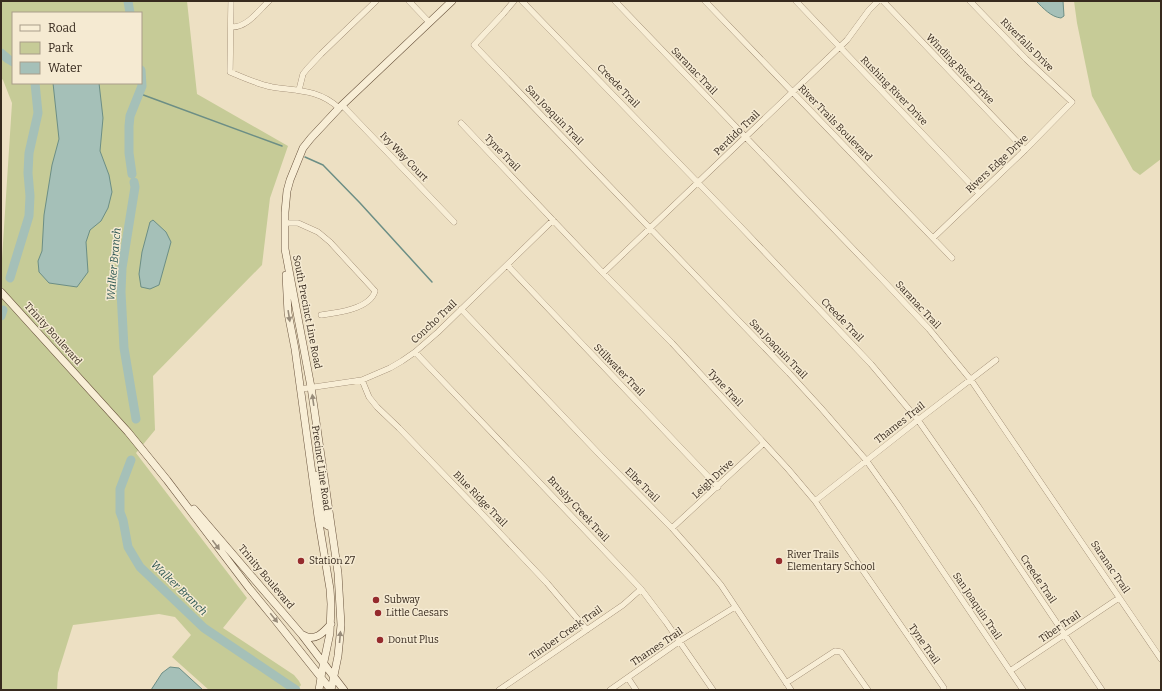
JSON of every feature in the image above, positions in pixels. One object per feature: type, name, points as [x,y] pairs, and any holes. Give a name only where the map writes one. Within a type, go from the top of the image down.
[{"type":"main road","name":"South Precinct Line Road","points":[[331,690],[338,656],[341,625],[339,580],[312,387],[285,249],[286,201],[290,180],[303,148],[324,123],[341,106],[452,1]]},
{"type":"main road","name":"Precinct Line Road","points":[[285,249],[288,313],[295,349],[322,545],[330,588],[331,624],[320,690]]},
{"type":"main road","name":"Trinity Boulevard","points":[[1,292],[128,432],[167,480],[249,588],[331,690]]},
{"type":"main road","points":[[309,451],[314,459],[324,523],[331,526]]},
{"type":"main road","name":"Trinity Boulevard","points":[[167,480],[208,524],[302,635],[344,690]]},
{"type":"main road","points":[[322,545],[334,545]]},
{"type":"main road","points":[[302,635],[308,638],[314,638],[331,624]]},
{"type":"street","points":[[231,1],[231,27],[241,26],[247,22],[269,1]]},
{"type":"street","points":[[299,90],[303,74],[307,69],[376,1]]},
{"type":"street","points":[[409,1],[429,22]]},
{"type":"street","name":"San Joaquin Trail","points":[[514,1],[474,45],[794,379],[866,460],[1023,690]]},
{"type":"street","name":"Creede Trail","points":[[522,1],[871,364],[918,420],[1102,690]]},
{"type":"street","name":"Saranac Trail","points":[[615,1],[929,329],[971,380],[1161,660]]},
{"type":"street","name":"River Trails Boulevard","points":[[705,1],[952,258]]},
{"type":"street","name":"Rushing River Drive","points":[[796,1],[979,193]]},
{"type":"street","name":"Perdido Trail","points":[[603,273],[840,47],[853,34],[869,10],[878,1]]},
{"type":"street","name":"Winding River Drive","points":[[883,1],[1025,150]]},
{"type":"street","name":"Riverfalls Drive","points":[[970,1],[1026,59],[1072,102]]},
{"type":"street","name":"Ivy Way Court","points":[[231,27],[230,72],[256,83],[271,87],[319,94],[341,106],[454,222]]},
{"type":"street","name":"Rivers Edge Drive","points":[[933,238],[1025,150],[1072,102]]},
{"type":"street","name":"Tyne Trail","points":[[461,123],[603,273],[672,343],[815,501],[944,688],[943,690]]},
{"type":"street","name":"Concho Trail","points":[[301,389],[362,380],[390,368],[416,352],[553,220]]},
{"type":"street","points":[[285,223],[298,223],[318,232],[375,291],[368,301],[357,307],[321,315]]},
{"type":"street","name":"Stillwater Trail","points":[[507,265],[718,487]]},
{"type":"street","name":"Elbe Trail","points":[[461,309],[672,528],[711,573],[790,690]]},
{"type":"street","name":"Brushy Creek Trail","points":[[416,352],[641,589],[680,641],[713,690]]},
{"type":"street","name":"Thames Trail","points":[[815,501],[996,360]]},
{"type":"street","name":"Blue Ridge Trail","points":[[362,380],[369,397],[377,407],[404,433],[547,583],[587,630]]},
{"type":"street","name":"Leigh Drive","points":[[672,528],[764,443]]},
{"type":"street","name":"Timber Creek Trail","points":[[499,690],[623,605],[641,589]]},
{"type":"street","name":"Tiber Trail","points":[[1010,672],[1119,598]]},
{"type":"street","name":"Thames Trail","points":[[610,690],[680,641],[735,607]]},
{"type":"street","points":[[786,683],[835,651],[841,652],[868,690]]},
{"type":"street","points":[[628,678],[636,690]]},
{"type":"green space","points":[[1,1],[187,1],[197,94],[288,146],[270,198],[262,265],[153,376],[155,430],[136,453],[247,598],[223,628],[294,675],[301,685],[297,690],[209,690],[172,657],[191,635],[175,617],[159,614],[73,625],[58,673],[57,690],[1,690],[1,274],[12,103],[1,78]]},
{"type":"green space","points":[[1074,1],[1161,1],[1161,159],[1140,175],[1133,170],[1092,96]]},
{"type":"water","points":[[1036,1],[1063,1],[1064,16],[1061,18],[1054,16],[1047,12]]},
{"type":"water","points":[[53,84],[99,84],[103,118],[100,151],[109,175],[112,192],[108,208],[101,221],[90,230],[86,242],[88,272],[77,287],[49,283],[39,272],[38,261],[42,251],[44,215],[52,165],[59,139]]},
{"type":"water","points":[[153,220],[166,232],[171,242],[159,285],[150,289],[141,287],[139,274],[142,252],[150,222]]},
{"type":"water","points":[[170,667],[179,668],[203,690],[151,690],[162,673]]},
{"type":"waterway","name":"Walker Branch","points":[[128,1],[130,12]]},
{"type":"waterway","points":[[1,53],[12,61]]},
{"type":"waterway","points":[[10,278],[29,216],[29,153],[38,113],[35,84]]},
{"type":"waterway","name":"Walker Branch","points":[[132,174],[129,153],[130,116],[142,84]]},
{"type":"waterway","points":[[138,93],[282,146]]},
{"type":"waterway","points":[[305,157],[323,165],[432,282]]},
{"type":"waterway","name":"Walker Branch","points":[[134,182],[135,187],[122,268],[121,292],[124,348],[136,419]]},
{"type":"waterway","points":[[1,316],[3,310]]},
{"type":"waterway","name":"Walker Branch","points":[[131,460],[120,489],[120,512],[128,547],[140,567],[204,628],[296,690]]},
{"type":"place","name":"Station 27","points":[[301,561]]},
{"type":"place","name":"River Trails Elementary School","points":[[779,561]]},
{"type":"place","name":"Subway","points":[[376,600]]},
{"type":"place","name":"Little Caesars","points":[[378,613]]},
{"type":"place","name":"Donut Plus","points":[[380,640]]}]
